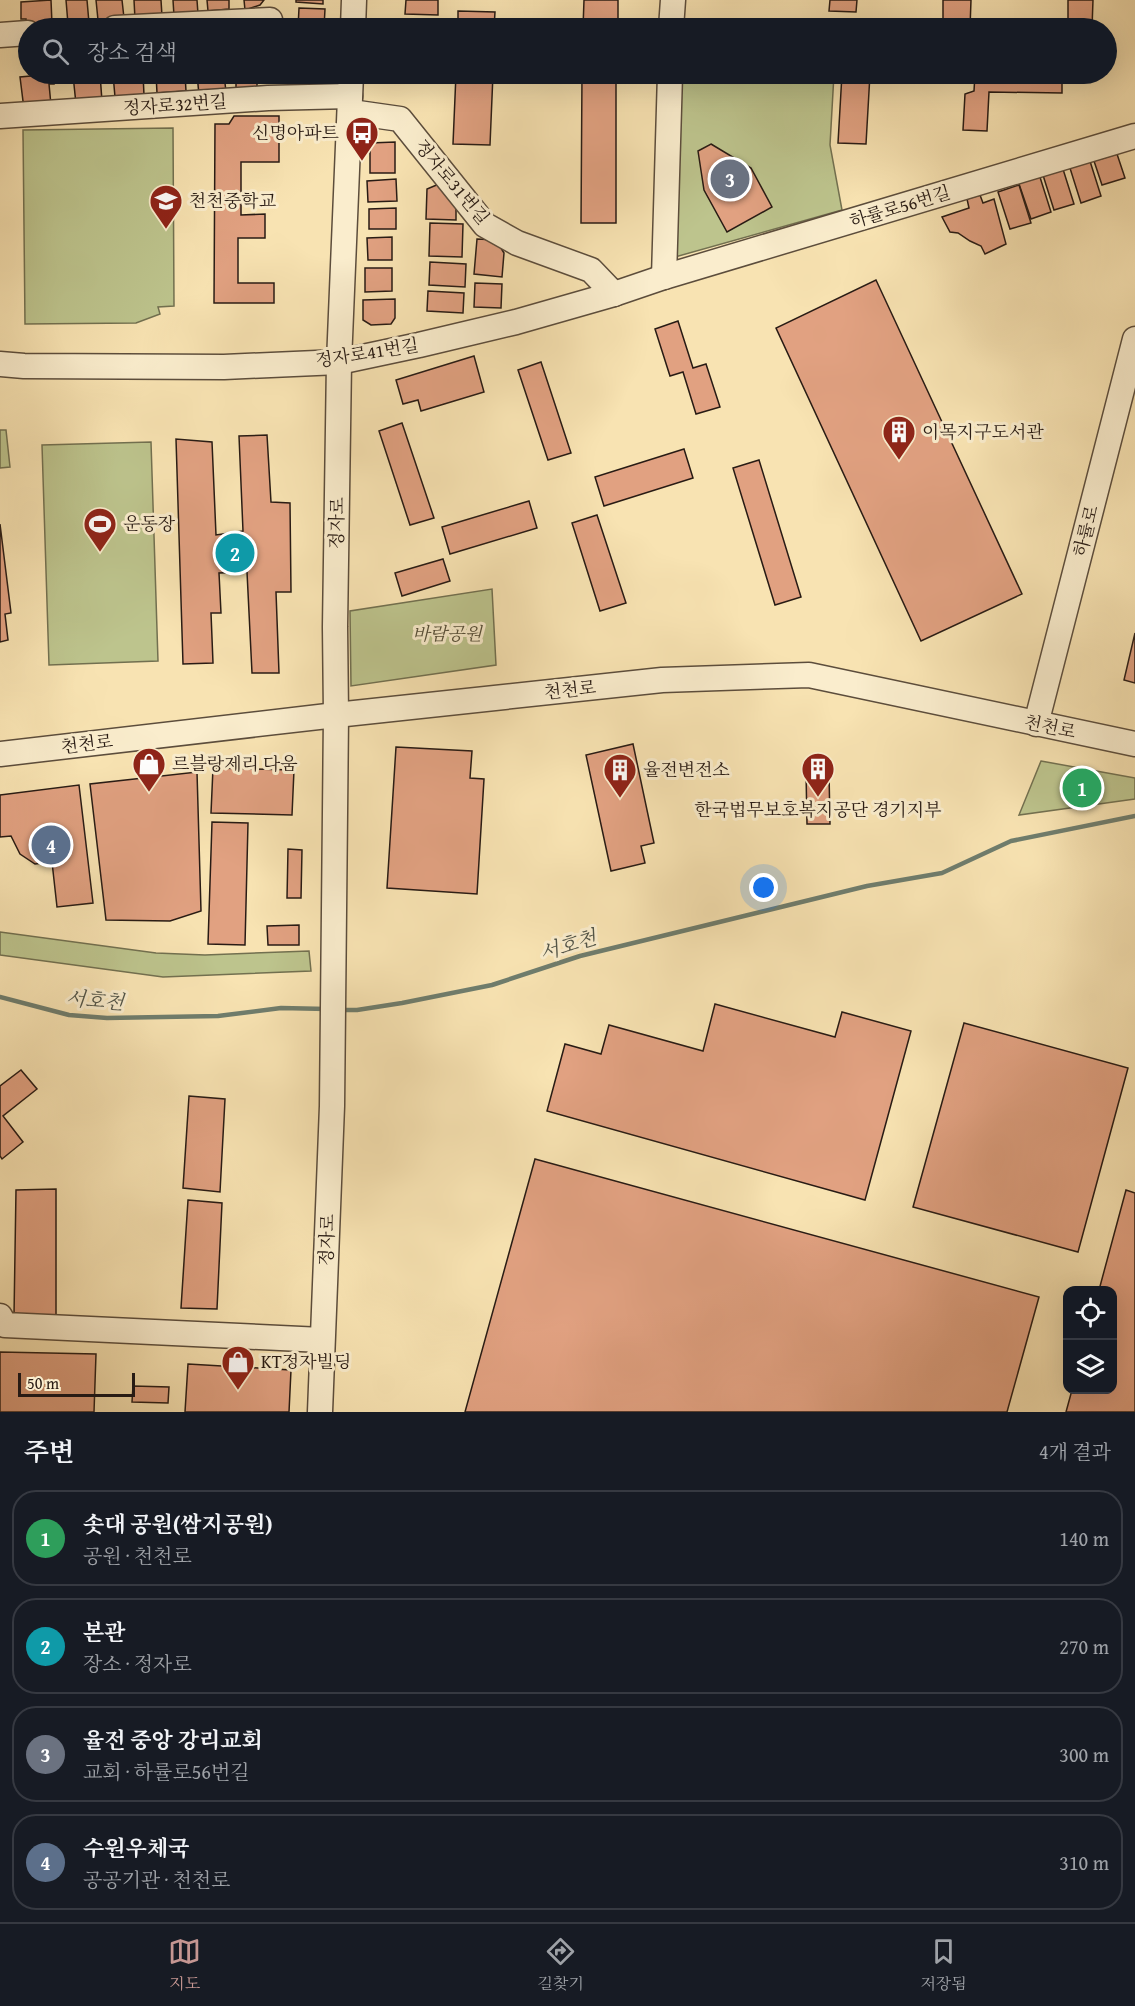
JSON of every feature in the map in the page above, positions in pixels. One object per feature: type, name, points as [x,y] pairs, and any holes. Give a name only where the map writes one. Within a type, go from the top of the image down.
[{"type":"street","points":[[353,18],[354,0]]},
{"type":"street","points":[[672,18],[673,0]]},
{"type":"street","points":[[0,35],[18,34]]},
{"type":"street","points":[[664,278],[670,84]]},
{"type":"street","name":"정자로32번길","points":[[0,116],[350,94]]},
{"type":"street","name":"정자로31번길","points":[[350,94],[400,119],[485,225],[517,243],[591,270],[614,294]]},
{"type":"street","name":"정자로","points":[[320,1412],[332,1106],[339,362],[350,94]]},
{"type":"street","name":"하률로56번길","points":[[664,278],[1135,136]]},
{"type":"street","name":"정자로41번길","points":[[0,364],[224,368],[339,362],[516,322],[664,278]]},
{"type":"street","name":"하률로","points":[[1036,724],[1135,339]]},
{"type":"street","name":"천천로","points":[[0,754],[662,680],[809,675],[1135,744]]},
{"type":"street","points":[[0,1316],[5,1325],[322,1340]]},
{"type":"green space","points":[[679,84],[833,84],[830,145],[842,210],[675,257]]},
{"type":"green space","points":[[173,128],[174,306],[158,307],[160,314],[136,323],[25,324],[23,130]]},
{"type":"green space","points":[[0,430],[6,430],[10,467],[0,468]]},
{"type":"green space","name":"운동장","points":[[151,442],[158,661],[49,665],[42,445]]},
{"type":"green space","name":"바람공원","points":[[492,589],[496,665],[351,686],[350,611]]},
{"type":"green space","points":[[1041,761],[1135,778],[1135,799],[1019,815]]},
{"type":"green space","points":[[0,932],[156,953],[205,955],[309,951],[311,971],[163,977],[0,955]]},
{"type":"building","points":[[51,0],[52,18],[21,18],[21,2]]},
{"type":"building","points":[[66,0],[87,0],[89,18],[68,18]]},
{"type":"building","points":[[96,0],[122,0],[124,18],[98,18]]},
{"type":"building","points":[[134,0],[161,0],[162,16],[135,18]]},
{"type":"building","points":[[173,0],[197,0],[198,14],[174,16]]},
{"type":"building","points":[[207,0],[229,0],[229,9],[208,11]]},
{"type":"building","points":[[244,0],[264,0],[260,5],[245,10]]},
{"type":"building","points":[[296,0],[323,0],[323,4],[296,2]]},
{"type":"building","points":[[406,0],[438,0],[438,15],[405,14]]},
{"type":"building","points":[[584,0],[618,0],[618,18],[583,18]]},
{"type":"building","points":[[830,0],[857,0],[856,12],[829,11]]},
{"type":"building","points":[[943,0],[971,0],[970,18],[943,18]]},
{"type":"building","points":[[1068,0],[1093,0],[1092,18],[1068,18]]},
{"type":"building","points":[[299,8],[325,9],[325,18],[298,18]]},
{"type":"building","points":[[458,11],[495,12],[495,18],[458,18]]},
{"type":"building","points":[[21,84],[49,84],[51,105],[30,107],[23,101]]},
{"type":"building","points":[[74,84],[101,84],[102,101],[76,104]]},
{"type":"building","points":[[114,84],[143,84],[144,95],[115,97]]},
{"type":"building","points":[[157,84],[186,84],[186,91],[157,93]]},
{"type":"building","points":[[198,84],[225,84],[226,92],[199,95]]},
{"type":"building","points":[[236,84],[257,84],[257,90],[236,90]]},
{"type":"building","points":[[456,84],[493,84],[490,145],[453,144]]},
{"type":"building","points":[[582,84],[616,84],[616,223],[581,223]]},
{"type":"building","points":[[841,84],[869,84],[866,144],[838,143]]},
{"type":"building","points":[[974,84],[1062,84],[1062,93],[989,92],[987,131],[963,130],[965,94],[974,91]]},
{"type":"building","name":"천천중학교","points":[[234,116],[279,116],[279,162],[241,162],[241,215],[265,214],[265,238],[238,238],[238,283],[274,283],[274,303],[214,303],[215,124],[229,124]]},
{"type":"building","points":[[395,142],[395,173],[370,173],[370,143]]},
{"type":"building","points":[[711,144],[751,168],[772,207],[727,232],[704,190],[698,151]]},
{"type":"building","points":[[1117,154],[1125,178],[1102,185],[1094,161]]},
{"type":"building","points":[[1089,158],[1101,196],[1081,203],[1069,165]]},
{"type":"building","points":[[1062,166],[1074,204],[1054,210],[1042,172]]},
{"type":"building","points":[[1039,174],[1051,212],[1031,219],[1018,181]]},
{"type":"building","points":[[396,179],[397,201],[368,202],[367,181]]},
{"type":"building","points":[[439,184],[456,203],[456,220],[426,219],[427,189]]},
{"type":"building","points":[[1019,185],[1031,223],[1010,229],[998,192]]},
{"type":"building","points":[[980,195],[983,203],[994,199],[1006,244],[985,254],[981,246],[958,233],[950,232],[942,217],[969,208],[967,199]]},
{"type":"building","points":[[396,208],[396,229],[369,229],[369,209]]},
{"type":"building","points":[[430,223],[463,224],[462,257],[429,256]]},
{"type":"building","points":[[392,237],[392,260],[368,260],[367,238]]},
{"type":"building","points":[[477,239],[496,240],[504,253],[502,277],[474,274]]},
{"type":"building","points":[[430,262],[466,264],[465,287],[429,285]]},
{"type":"building","points":[[365,268],[392,268],[392,291],[365,292]]},
{"type":"building","name":"이목지구도서관","points":[[876,280],[1022,594],[921,641],[776,328]]},
{"type":"building","points":[[475,283],[502,284],[501,308],[474,307]]},
{"type":"building","points":[[428,291],[464,293],[463,313],[427,311]]},
{"type":"building","points":[[395,299],[395,318],[391,324],[371,325],[363,320],[363,300]]},
{"type":"building","points":[[678,321],[693,368],[706,364],[720,407],[696,414],[683,372],[670,376],[655,329]]},
{"type":"building","points":[[474,356],[484,392],[421,411],[418,400],[403,404],[396,380]]},
{"type":"building","points":[[541,362],[571,453],[548,460],[518,370]]},
{"type":"building","points":[[402,423],[434,518],[410,525],[379,431]]},
{"type":"building","points":[[267,435],[271,502],[290,503],[291,592],[276,592],[279,673],[252,673],[247,572],[219,573],[221,613],[211,613],[213,663],[183,664],[176,439],[212,442],[216,535],[243,531],[239,436]]},
{"type":"building","points":[[684,449],[693,478],[604,506],[595,477]]},
{"type":"building","points":[[759,460],[801,597],[775,605],[733,468]]},
{"type":"building","points":[[529,501],[537,528],[450,554],[442,527]]},
{"type":"building","points":[[597,515],[626,603],[600,611],[572,523]]},
{"type":"building","points":[[0,524],[11,613],[5,614],[8,640],[0,642]]},
{"type":"building","points":[[443,559],[450,581],[402,596],[395,573]]},
{"type":"building","points":[[1135,633],[1135,683],[1124,680]]},
{"type":"building","name":"율전변전소","points":[[633,744],[654,843],[641,846],[645,863],[611,871],[586,755]]},
{"type":"building","points":[[396,747],[472,751],[470,778],[484,779],[477,894],[387,888]]},
{"type":"building","points":[[213,768],[294,770],[292,815],[211,813]]},
{"type":"building","points":[[197,772],[201,911],[170,921],[106,920],[90,784]]},
{"type":"building","name":"한국법무보호복지공단 경기지부","points":[[806,772],[829,772],[830,824],[807,824]]},
{"type":"building","points":[[79,785],[93,903],[57,907],[52,862],[35,864],[20,854],[11,836],[0,837],[0,795]]},
{"type":"building","points":[[212,822],[248,823],[245,945],[208,944]]},
{"type":"building","points":[[288,849],[302,850],[301,898],[287,898]]},
{"type":"building","points":[[299,925],[299,945],[268,945],[267,926]]},
{"type":"building","points":[[715,1004],[835,1037],[842,1012],[911,1031],[865,1200],[547,1111],[565,1044],[601,1054],[609,1025],[703,1051]]},
{"type":"building","points":[[964,1023],[1128,1068],[1078,1252],[913,1207]]},
{"type":"building","points":[[21,1070],[37,1089],[3,1116],[23,1142],[2,1159],[0,1156],[0,1086]]},
{"type":"building","points":[[189,1096],[225,1099],[220,1192],[183,1188]]},
{"type":"building","points":[[535,1159],[1039,1297],[1007,1412],[465,1412]]},
{"type":"building","points":[[56,1189],[56,1318],[14,1316],[16,1190]]},
{"type":"building","points":[[1126,1190],[1135,1193],[1135,1412],[1066,1412],[1071,1394],[1117,1394],[1117,1286],[1100,1286]]},
{"type":"building","points":[[188,1200],[222,1203],[217,1309],[181,1308]]},
{"type":"building","points":[[0,1352],[96,1354],[94,1412],[0,1412]]},
{"type":"building","name":"KT정자빌딩","points":[[188,1364],[291,1370],[289,1412],[185,1412]]},
{"type":"building","points":[[133,1386],[169,1387],[168,1403],[132,1402]]},
{"type":"waterway","name":"서호천","points":[[342,1010],[402,1003],[492,985],[580,956],[867,886],[942,873],[1011,841],[1135,816]]},
{"type":"waterway","name":"서호천","points":[[0,997],[69,1015],[107,1018],[218,1016],[281,1008],[327,1009]]},
{"type":"place","name":"신명아파트","points":[[362,162]]},
{"type":"place","name":"율전 중앙 강리교회","points":[[730,179]]},
{"type":"place","name":"천천중학교","points":[[166,230]]},
{"type":"place","name":"이목지구도서관","points":[[899,461]]},
{"type":"place","name":"운동장","points":[[100,553]]},
{"type":"place","name":"본관","points":[[235,553]]},
{"type":"place","name":"솟대 공원(쌈지공원)","points":[[1082,788]]},
{"type":"place","name":"르블랑제리 다움","points":[[149,793]]},
{"type":"place","name":"한국법무보호복지공단 경기지부","points":[[818,798]]},
{"type":"place","name":"율전변전소","points":[[620,799]]},
{"type":"place","name":"수원우체국","points":[[51,845]]},
{"type":"place","name":"KT정자빌딩","points":[[238,1391]]}]
